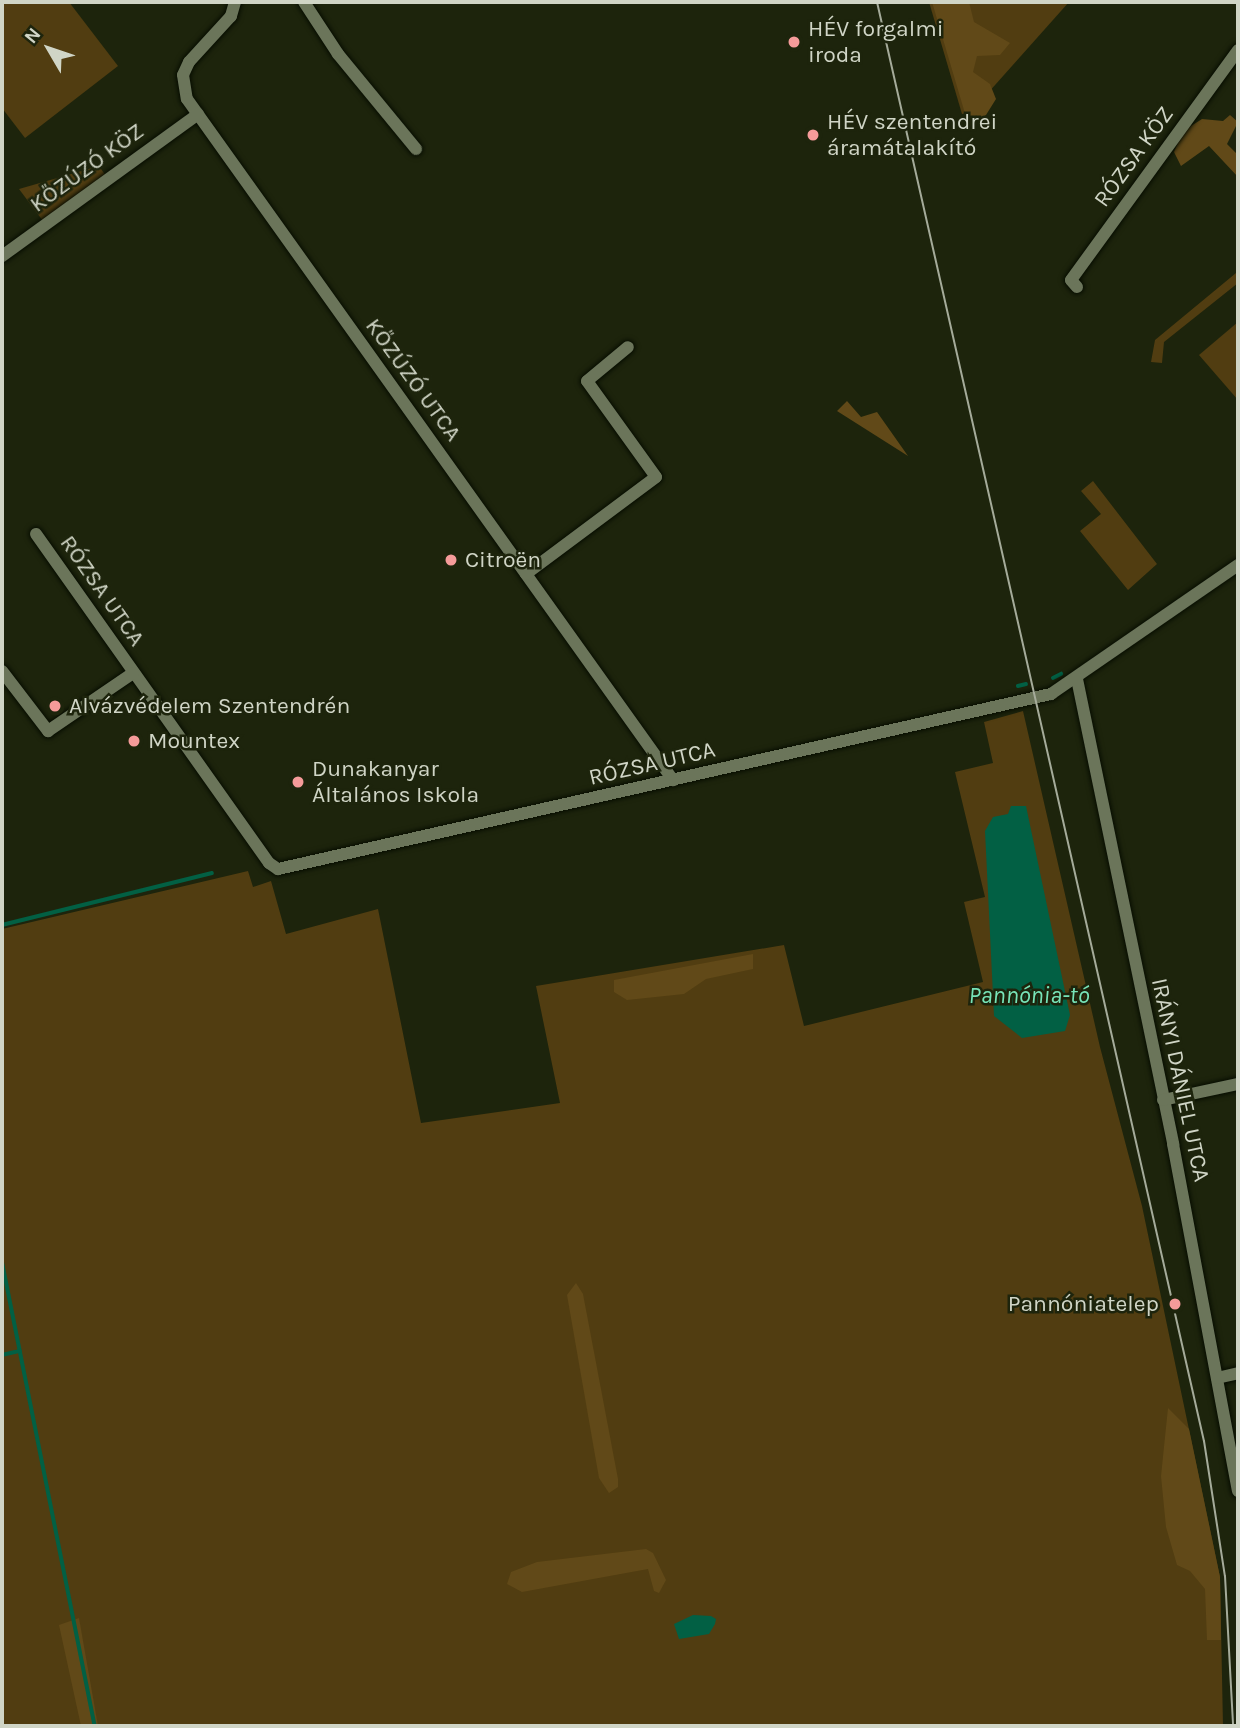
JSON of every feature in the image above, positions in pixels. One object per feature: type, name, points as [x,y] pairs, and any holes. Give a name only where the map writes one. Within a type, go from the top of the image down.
[{"type":"street","name":"KŐZÚZÓ UTCA","points":[[234,2],[231,16],[183,75],[187,99],[673,780]]},
{"type":"street","points":[[304,2],[346,64],[416,149]]},
{"type":"street","name":"RÓZSA KÖZ","points":[[1077,287],[1071,280],[1167,158],[1238,50]]},
{"type":"street","name":"KŐZÚZÓ KÖZ","points":[[2,256],[198,114]]},
{"type":"street","points":[[526,574],[656,477],[587,381],[628,346]]},
{"type":"street","name":"RÓZSA UTCA","points":[[36,534],[133,673],[278,869],[1051,694],[1077,679],[1238,565]]},
{"type":"street","name":"RÓZSA UTCA","points":[[2,671],[48,731],[133,673]]},
{"type":"street","name":"IRÁNYI DÁNIEL UTCA","points":[[1077,679],[1163,1100],[1238,1491]]},
{"type":"street","points":[[1163,1100],[1238,1084]]},
{"type":"street","points":[[1217,1378],[1238,1373]]},
{"type":"shaded area","points":[[2,2],[69,2],[118,66],[25,138],[2,108]]},
{"type":"shaded area","points":[[929,2],[1069,2],[971,112],[962,114]]},
{"type":"shaded area","points":[[932,2],[969,2],[974,22],[1010,43],[1000,55],[977,56],[973,72],[990,84],[996,99],[986,115],[969,127]]},
{"type":"shaded area","points":[[1230,115],[1238,122],[1227,144],[1238,155],[1238,177],[1209,146],[1181,166],[1174,152],[1183,131],[1202,119],[1223,121]]},
{"type":"shaded area","points":[[99,166],[106,176],[43,221],[19,189]]},
{"type":"shaded area","points":[[1236,273],[1238,283],[1164,342],[1162,363],[1151,362],[1155,340]]},
{"type":"shaded area","points":[[1238,322],[1238,400],[1199,355]]},
{"type":"shaded area","points":[[847,401],[861,417],[877,412],[908,456],[837,411]]},
{"type":"shaded area","points":[[1093,481],[1157,564],[1128,590],[1080,531],[1101,514],[1081,491]]},
{"type":"shaded area","points":[[1023,711],[1100,1047],[1142,1206],[1220,1577],[1223,1726],[2,1726],[2,929],[248,871],[253,887],[271,881],[286,934],[378,909],[421,1123],[560,1103],[536,986],[784,945],[804,1026],[983,982],[964,902],[985,897],[955,772],[993,763],[984,722]]},
{"type":"shaded area","points":[[753,954],[753,969],[706,979],[684,994],[627,1000],[614,992],[614,980]]},
{"type":"shaded area","points":[[576,1283],[583,1294],[618,1479],[618,1487],[609,1493],[599,1478],[567,1295]]},
{"type":"shaded area","points":[[1168,1408],[1189,1429],[1220,1577],[1221,1640],[1207,1640],[1205,1589],[1190,1571],[1177,1565],[1166,1527],[1161,1476]]},
{"type":"shaded area","points":[[646,1549],[653,1553],[666,1580],[659,1593],[654,1591],[648,1569],[522,1592],[507,1584],[511,1572],[537,1562]]},
{"type":"shaded area","points":[[79,1618],[98,1726],[81,1726],[59,1625]]},
{"type":"water","name":"Pannónia-tó","points":[[1011,806],[1026,806],[1070,1015],[1065,1031],[1022,1038],[994,1016],[985,831],[993,817],[1008,814]]},
{"type":"water","points":[[693,1615],[711,1616],[716,1619],[715,1624],[709,1634],[679,1639],[674,1624]]},
{"type":"waterway","points":[[1053,678],[1061,674]]},
{"type":"waterway","points":[[1018,686],[1026,684]]},
{"type":"waterway","points":[[2,925],[212,873]]},
{"type":"waterway","points":[[2,1260],[95,1726]]},
{"type":"waterway","points":[[2,1355],[20,1351]]},
{"type":"tram line","points":[[877,2],[1204,1441],[1225,1576],[1233,1726]]},
{"type":"place","name":"HÉV forgalmi iroda","points":[[794,42]]},
{"type":"place","name":"HÉV szentendrei áramátalakító","points":[[813,135]]},
{"type":"place","name":"Citroën","points":[[451,560]]},
{"type":"place","name":"Alvázvédelem Szentendrén","points":[[55,706]]},
{"type":"place","name":"Mountex","points":[[134,741]]},
{"type":"place","name":"Dunakanyar Általános Iskola","points":[[298,782]]},
{"type":"place","name":"Pannóniatelep","points":[[1175,1304]]}]
